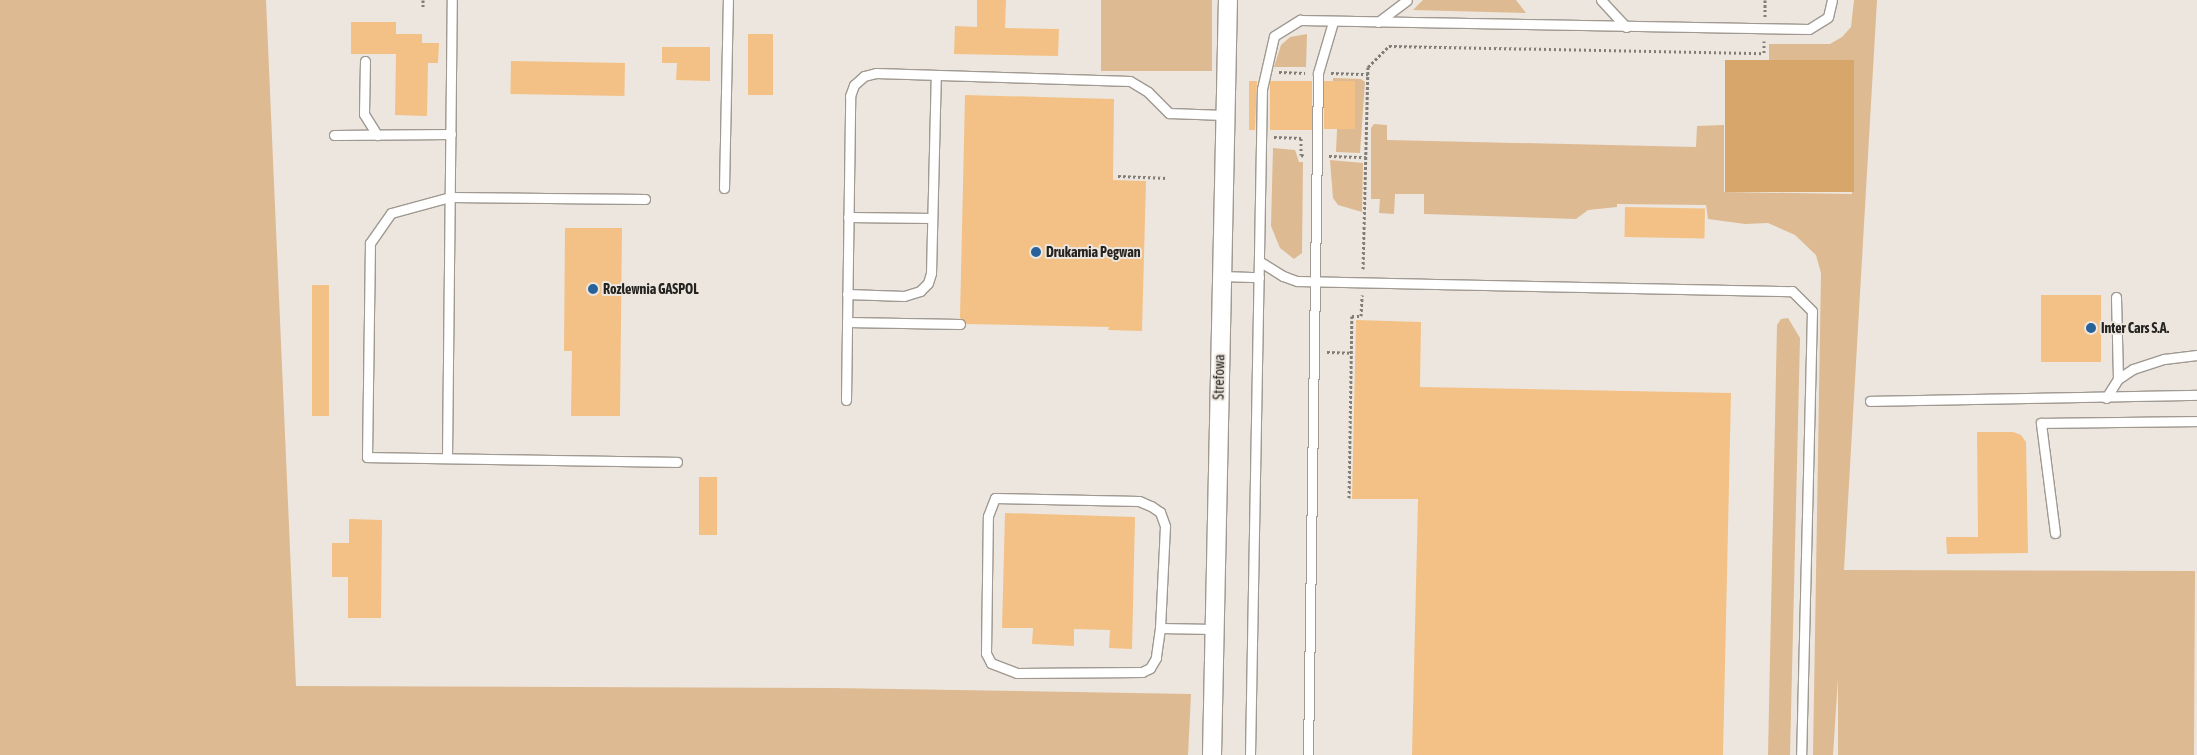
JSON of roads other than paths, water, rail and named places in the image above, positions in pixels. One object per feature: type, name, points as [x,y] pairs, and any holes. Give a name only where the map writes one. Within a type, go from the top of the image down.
[{"type":"street","name":"Strefowa","points":[[1212,755],[1224,115],[1228,0]]},
{"type":"lane","points":[[447,457],[452,0]]},
{"type":"lane","points":[[724,188],[728,0]]},
{"type":"lane","points":[[1378,22],[1407,0]]},
{"type":"lane","points":[[1601,0],[1626,27]]},
{"type":"lane","points":[[1250,755],[1262,88],[1274,36],[1300,20],[1764,30],[1809,29],[1828,17],[1832,0]]},
{"type":"lane","points":[[1308,755],[1317,281],[1318,73],[1333,22]]},
{"type":"lane","points":[[365,61],[364,114],[378,135]]},
{"type":"lane","points":[[846,400],[850,96],[854,85],[864,76],[876,73],[1130,80],[1148,92],[1169,113],[1224,115]]},
{"type":"lane","points":[[848,294],[904,296],[920,291],[928,283],[931,273],[936,75]]},
{"type":"lane","points":[[334,134],[451,134]]},
{"type":"lane","points":[[645,199],[450,197],[392,213],[370,243],[367,456],[677,462]]},
{"type":"lane","points":[[848,217],[932,218]]},
{"type":"lane","points":[[1259,261],[1283,276],[1317,281],[1792,292],[1812,311],[1801,755]]},
{"type":"lane","points":[[1221,276],[1259,277]]},
{"type":"lane","points":[[2116,296],[2118,379]]},
{"type":"lane","points":[[847,322],[960,324]]},
{"type":"lane","points":[[2106,398],[2118,379],[2133,369],[2164,359],[2197,355]]},
{"type":"lane","points":[[1870,401],[2197,395]]},
{"type":"lane","points":[[2055,532],[2041,423],[2197,421]]},
{"type":"lane","points":[[995,498],[1139,501],[1160,512],[1165,526],[1160,628],[1156,658],[1150,668],[1142,672],[1017,672],[991,663],[986,653],[988,516],[995,498]]},
{"type":"lane","points":[[1160,628],[1214,630]]},
{"type":"place","name":"Drukarnia Pegwan","points":[[1036,252]]},
{"type":"place","name":"Rozlewnia GASPOL","points":[[593,289]]},
{"type":"place","name":"Inter Cars S.A.","points":[[2091,328]]}]
